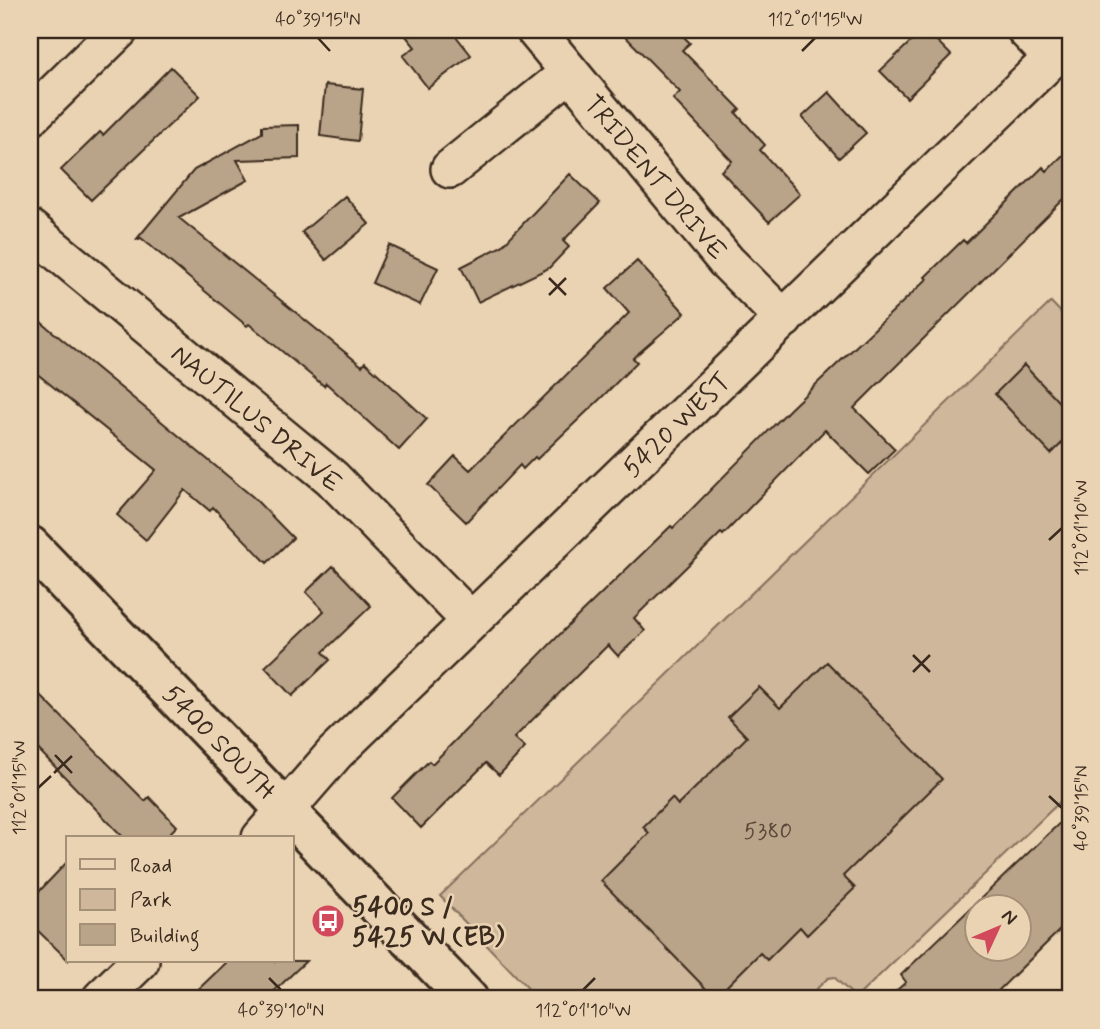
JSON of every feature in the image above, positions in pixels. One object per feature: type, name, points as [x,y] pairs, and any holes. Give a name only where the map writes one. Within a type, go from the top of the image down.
[{"type":"main road","name":"5400 SOUTH","points":[[30,546],[468,999]]},
{"type":"street","points":[[30,117],[119,30]]},
{"type":"street","name":"TRIDENT DRIVE","points":[[535,30],[726,261],[784,319]]},
{"type":"street","points":[[1026,30],[1062,50]]},
{"type":"street","name":"5420 WEST","points":[[263,836],[335,754],[1062,50]]},
{"type":"street","points":[[450,169],[569,73]]},
{"type":"street","name":"NAUTILUS DRIVE","points":[[30,229],[332,478],[471,621]]},
{"type":"street","points":[[101,999],[139,962]]},
{"type":"green space","points":[[1051,302],[1070,322],[1070,792],[856,998],[834,977],[828,978],[806,999],[538,999],[440,896]]},
{"type":"building","points":[[401,30],[451,30],[471,55],[428,88],[403,56],[415,47]]},
{"type":"building","points":[[619,30],[677,30],[690,43],[682,50],[740,109],[736,113],[765,145],[760,150],[800,194],[769,222],[721,171],[732,161],[673,99],[680,92]]},
{"type":"building","points":[[923,30],[951,55],[907,98],[880,71]]},
{"type":"building","points":[[171,67],[200,96],[91,200],[61,170],[100,132],[103,135]]},
{"type":"building","points":[[325,85],[363,89],[358,141],[320,136]]},
{"type":"building","points":[[829,92],[866,133],[839,158],[802,117]]},
{"type":"building","points":[[299,125],[299,158],[237,160],[248,180],[179,218],[362,366],[365,362],[427,419],[399,450],[326,383],[324,386],[249,324],[247,326],[141,238],[136,240],[194,170],[262,133],[262,126]]},
{"type":"building","points":[[1070,148],[1070,193],[854,408],[895,449],[869,474],[825,430],[723,535],[721,533],[634,618],[645,631],[618,656],[608,645],[514,738],[525,748],[499,775],[486,763],[421,828],[392,798],[429,761],[432,764],[580,614],[671,526],[673,528],[790,409],[927,279],[925,277],[963,240],[966,243],[1043,167],[1047,171]]},
{"type":"building","points":[[570,174],[600,203],[563,241],[569,247],[549,268],[478,302],[461,267],[502,246]]},
{"type":"building","points":[[345,196],[369,224],[326,260],[302,232]]},
{"type":"building","points":[[389,245],[438,268],[420,305],[372,283]]},
{"type":"building","points":[[637,261],[685,313],[633,358],[637,362],[537,459],[535,457],[523,469],[520,465],[466,522],[428,485],[455,456],[470,470],[629,313],[607,288]]},
{"type":"building","points":[[30,313],[253,497],[293,538],[267,563],[213,507],[210,511],[185,490],[146,540],[117,515],[156,470],[30,368]]},
{"type":"building","points":[[1024,365],[1070,414],[1070,435],[1051,454],[995,394]]},
{"type":"building","points":[[333,566],[371,606],[323,652],[330,660],[292,696],[265,667],[324,611],[306,592]]},
{"type":"building","points":[[827,662],[942,779],[843,876],[855,888],[807,935],[800,927],[767,960],[760,953],[715,998],[601,881],[649,833],[643,827],[672,798],[678,805],[747,737],[728,717],[759,687],[780,708]]},
{"type":"building","points":[[30,685],[145,801],[149,797],[177,826],[167,836],[122,836],[30,741]]},
{"type":"building","points":[[1070,813],[1070,920],[1034,956],[1034,892],[988,892]]},
{"type":"building","points":[[66,863],[66,958],[30,923],[30,901]]},
{"type":"building","points":[[964,915],[964,962],[1027,962],[990,999],[887,999],[906,982],[901,975]]},
{"type":"building","points":[[306,961],[266,999],[188,999],[227,962]]},
{"type":"place","name":"5400 S / 5425 W (EB)","points":[[328,921]]}]
